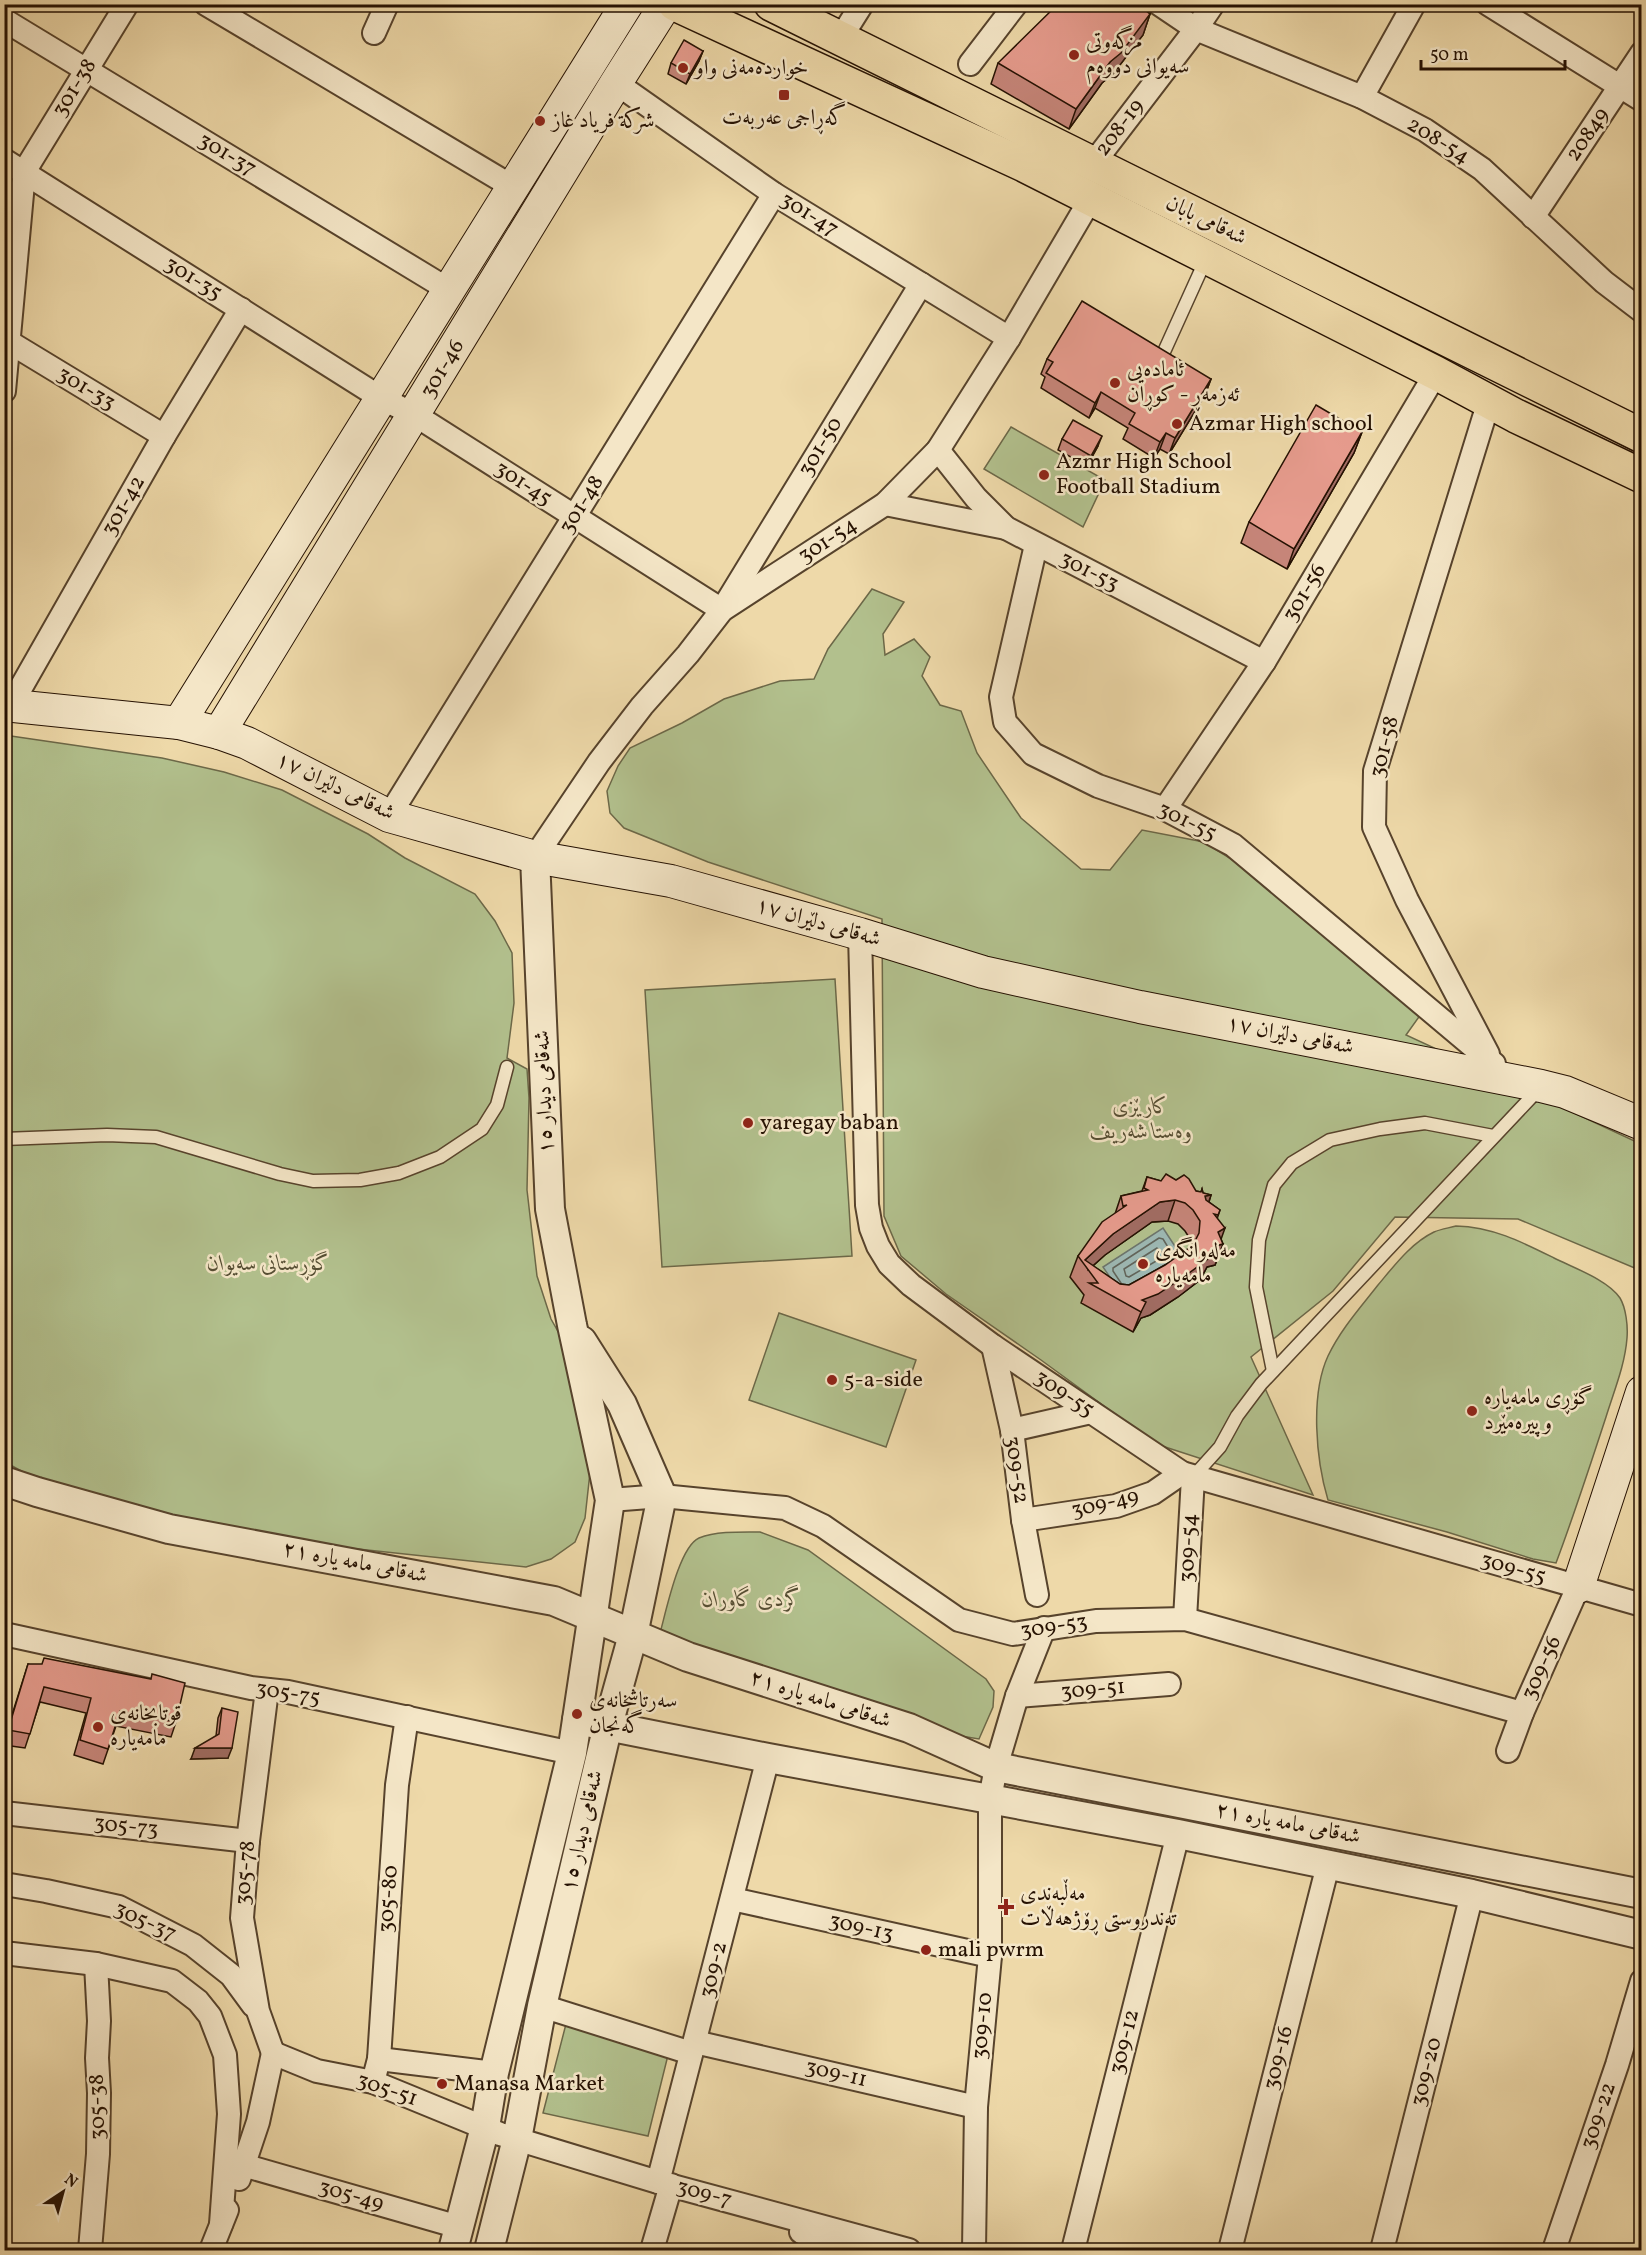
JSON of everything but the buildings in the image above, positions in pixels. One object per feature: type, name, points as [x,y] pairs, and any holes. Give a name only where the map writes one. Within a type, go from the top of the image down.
[{"type":"main road","name":"301-46","points":[[179,723],[627,4]]},
{"type":"main road","name":"301-46","points":[[219,733],[415,415],[615,83],[666,4]]},
{"type":"main road","points":[[675,4],[1024,165],[1641,476]]},
{"type":"main road","name":"شەقامی بابان","points":[[771,4],[1641,436]]},
{"type":"main road","name":"شەقامی دلێران ١٧","points":[[8,705],[179,723],[219,733],[247,743],[389,816],[535,857],[671,881],[994,974],[1140,1006],[1418,1060],[1497,1071],[1565,1092],[1641,1124]]},
{"type":"main road","points":[[1578,1587],[1641,1392]]},
{"type":"street","name":"301-38","points":[[24,172],[127,4]]},
{"type":"street","points":[[206,4],[233,12],[513,187]]},
{"type":"street","points":[[374,33],[387,4]]},
{"type":"street","points":[[840,39],[862,4]]},
{"type":"street","points":[[970,64],[1016,4]]},
{"type":"street","name":"208-54","points":[[1159,4],[1196,29],[1362,97],[1425,130],[1482,169],[1604,282],[1641,311]]},
{"type":"street","name":"208-19","points":[[1092,165],[1213,4]]},
{"type":"street","points":[[1362,97],[1414,4]]},
{"type":"street","points":[[1488,4],[1641,100]]},
{"type":"street","name":"301-37","points":[[4,20],[449,290]]},
{"type":"street","name":"20849","points":[[1533,217],[1641,52]]},
{"type":"street","name":"301-47","points":[[615,83],[774,194],[1009,338]]},
{"type":"street","name":"301-35","points":[[4,160],[381,398],[415,415]]},
{"type":"street","points":[[4,391],[24,172]]},
{"type":"street","name":"301-48","points":[[389,816],[774,194]]},
{"type":"street","name":"301-54","points":[[535,857],[599,762],[642,706],[688,654],[722,610],[885,504],[938,450],[1009,338],[1090,200]]},
{"type":"street","name":"301-50","points":[[722,610],[921,284]]},
{"type":"street","name":"301-42","points":[[8,705],[164,436],[241,309]]},
{"type":"street","name":"301-33","points":[[9,342],[164,436]]},
{"type":"street","name":"301-56","points":[[1165,808],[1264,662],[1436,373]]},
{"type":"street","name":"301-58","points":[[1489,401],[1375,771],[1374,827],[1407,900],[1497,1071]]},
{"type":"street","name":"301-45","points":[[415,415],[722,610]]},
{"type":"street","name":"301-53","points":[[938,450],[976,498],[1006,528],[1264,662]]},
{"type":"street","points":[[885,504],[1006,528]]},
{"type":"street","name":"301-55","points":[[1036,545],[1001,697],[1005,722],[1033,754],[1098,786],[1165,808],[1233,845],[1497,1071]]},
{"type":"street","name":"شەقامی دیدار ١٥","points":[[489,2250],[501,2133],[494,2073],[572,1753],[610,1500],[572,1325],[550,1209],[535,857]]},
{"type":"street","name":"309-55","points":[[860,934],[867,1205],[871,1228],[878,1246],[889,1264],[910,1285],[993,1346],[1187,1475],[1641,1605]]},
{"type":"street","name":"شەقامی دیدار ١٥","points":[[456,2239],[501,2133],[542,2006],[608,1725],[633,1635],[662,1496],[622,1404],[572,1325]]},
{"type":"street","name":"309-52","points":[[993,1346],[1011,1430],[1023,1520],[1037,1595]]},
{"type":"street","points":[[1011,1430],[1091,1412]]},
{"type":"street","name":"309-49","points":[[1023,1520],[1116,1506],[1153,1493],[1187,1475]]},
{"type":"street","name":"309-54","points":[[1185,1619],[1187,1475]]},
{"type":"street","name":"شەقامی مامە یارە ٢١","points":[[4,1481],[169,1529],[554,1601],[688,1657],[909,1728],[996,1767],[1641,1890]]},
{"type":"street","name":"309-53","points":[[610,1500],[662,1496],[785,1508],[823,1526],[959,1620],[1013,1634],[1096,1621],[1185,1619],[1522,1713]]},
{"type":"street","name":"309-56","points":[[1508,1751],[1522,1713],[1578,1587]]},
{"type":"street","points":[[996,1767],[1017,1696],[1044,1628]]},
{"type":"street","name":"305-75","points":[[5,1639],[251,1688],[288,1692],[572,1753]]},
{"type":"street","name":"309-51","points":[[1017,1696],[1169,1684]]},
{"type":"street","name":"305-78","points":[[267,1690],[248,1841],[242,1918],[258,2011],[273,2054]]},
{"type":"street","name":"305-80","points":[[373,2082],[379,2059],[397,1785],[407,1717]]},
{"type":"street","name":"شەقامی مامە یارە ٢١","points":[[577,1720],[1178,1834],[1472,1894],[1641,1935]]},
{"type":"street","name":"309-2","points":[[652,2250],[693,2047],[768,1758]]},
{"type":"street","name":"309-10","points":[[975,2250],[976,2107],[990,1956],[990,1799],[996,1767]]},
{"type":"street","name":"305-73","points":[[4,1813],[248,1841]]},
{"type":"street","name":"309-12","points":[[1073,2250],[1178,1834]]},
{"type":"street","name":"309-16","points":[[1230,2250],[1328,1865]]},
{"type":"street","name":"305-37","points":[[4,1884],[119,1907],[193,1945],[231,1975],[258,2011]]},
{"type":"street","name":"309-20","points":[[1382,2250],[1472,1894]]},
{"type":"street","name":"309-13","points":[[732,1899],[990,1956]]},
{"type":"street","points":[[4,1953],[96,1964],[172,1981],[198,2001],[210,2016],[225,2055],[229,2114],[221,2224]]},
{"type":"street","name":"305-38","points":[[90,2250],[98,2154],[99,2021],[96,1964]]},
{"type":"street","name":"309-22","points":[[1554,2250],[1617,2065],[1641,1981]]},
{"type":"street","name":"309-11","points":[[542,2006],[693,2047],[976,2107]]},
{"type":"street","points":[[211,2250],[258,2122],[273,2054]]},
{"type":"street","name":"305-51","points":[[273,2054],[317,2071],[373,2082],[501,2133]]},
{"type":"street","points":[[379,2059],[494,2073]]},
{"type":"street","name":"309-7","points":[[501,2133],[665,2184],[909,2250]]},
{"type":"street","name":"305-49","points":[[243,2165],[456,2239]]},
{"type":"street","points":[[746,2206],[840,2250]]},
{"type":"lane","points":[[1163,354],[1206,258]]},
{"type":"lane","points":[[4,1139],[107,1135],[156,1137],[184,1147],[302,1179],[313,1181],[360,1180],[399,1173],[440,1157],[482,1129],[497,1105],[507,1067]]},
{"type":"lane","points":[[1187,1475],[1220,1447],[1249,1399],[1273,1371],[1542,1086]]},
{"type":"lane","points":[[1273,1371],[1256,1287],[1259,1240],[1274,1185],[1292,1163],[1330,1140],[1380,1129],[1425,1123],[1493,1136]]},
{"type":"green space","name":"Azmr High School Football Stadium","points":[[1011,427],[1105,480],[1083,527],[984,469]]},
{"type":"green space","name":"کارێزی وەستا شەریف","points":[[872,589],[904,602],[883,634],[885,655],[914,639],[930,657],[922,676],[940,705],[961,711],[977,753],[1021,818],[1081,869],[1110,870],[1142,830],[1204,842],[1260,877],[1421,1014],[1406,1035],[1641,1144],[1641,1260],[1637,1269],[1518,1219],[1395,1217],[1333,1291],[1251,1357],[1313,1495],[1156,1444],[946,1294],[901,1256],[884,1216],[882,919],[708,862],[624,828],[610,813],[607,791],[618,766],[630,748],[682,723],[724,699],[780,681],[814,679],[828,649]]},
{"type":"green space","name":"گۆڕستانی سەیوان","points":[[4,735],[162,758],[224,772],[282,790],[368,834],[405,858],[475,894],[495,921],[512,953],[514,1003],[507,1058],[527,1069],[529,1098],[527,1190],[537,1276],[551,1319],[573,1358],[594,1436],[585,1518],[575,1542],[551,1559],[526,1567],[311,1544],[160,1517],[23,1472],[5,1462]]},
{"type":"green space","name":"yaregay baban","points":[[835,979],[852,1256],[662,1267],[645,990]]},
{"type":"green space","points":[[1456,1226],[1482,1229],[1507,1236],[1581,1270],[1615,1292],[1624,1307],[1627,1333],[1622,1368],[1556,1563],[1533,1559],[1447,1532],[1328,1500],[1320,1466],[1317,1408],[1322,1372],[1328,1356],[1351,1319],[1403,1255],[1426,1237],[1437,1231]]},
{"type":"green space","name":"5-a-side","points":[[779,1313],[916,1360],[886,1447],[749,1400]]},
{"type":"green space","name":"گردی گاوران","points":[[760,1532],[808,1550],[986,1679],[994,1691],[993,1707],[979,1739],[961,1736],[660,1633],[679,1566],[692,1544],[699,1538],[713,1534]]},
{"type":"green space","points":[[566,2024],[670,2047],[648,2136],[543,2113]]},
{"type":"water","name":"مەلەوانگەی مامەیارە","points":[[1163,1228],[1184,1260],[1123,1296],[1103,1267]]},
{"type":"place","name":"مزگەوتی سەیوانی دووەم","points":[[1074,55]]},
{"type":"place","name":"خواردەمەنی واو","points":[[683,68]]},
{"type":"place","name":"گەڕاجی عەربەت","points":[[784,95]]},
{"type":"place","name":"شرکة فرياد غاز","points":[[540,121]]},
{"type":"place","name":"ئامادەیی ئەزمەڕ - کوڕان","points":[[1115,383]]},
{"type":"place","name":"Azmar High school","points":[[1177,424]]},
{"type":"place","name":"Azmr High School Football Stadium","points":[[1044,475]]},
{"type":"place","name":"yaregay baban","points":[[748,1123]]},
{"type":"place","name":"مەلەوانگەی مامەیارە","points":[[1143,1264]]},
{"type":"place","name":"5-a-side","points":[[832,1380]]},
{"type":"place","name":"گۆڕی مامەیارە و پیرەمێرد","points":[[1472,1411]]},
{"type":"place","name":"سەرتاشخانەی گەنجان","points":[[577,1714]]},
{"type":"place","name":"قوتابخانەی مامەیارە","points":[[98,1727]]},
{"type":"place","name":"مەڵبەندی تەندروستی ڕۆژهەڵات","points":[[1006,1907]]},
{"type":"place","name":"mali pwrm","points":[[926,1950]]},
{"type":"place","name":"Manasa Market","points":[[442,2084]]}]
